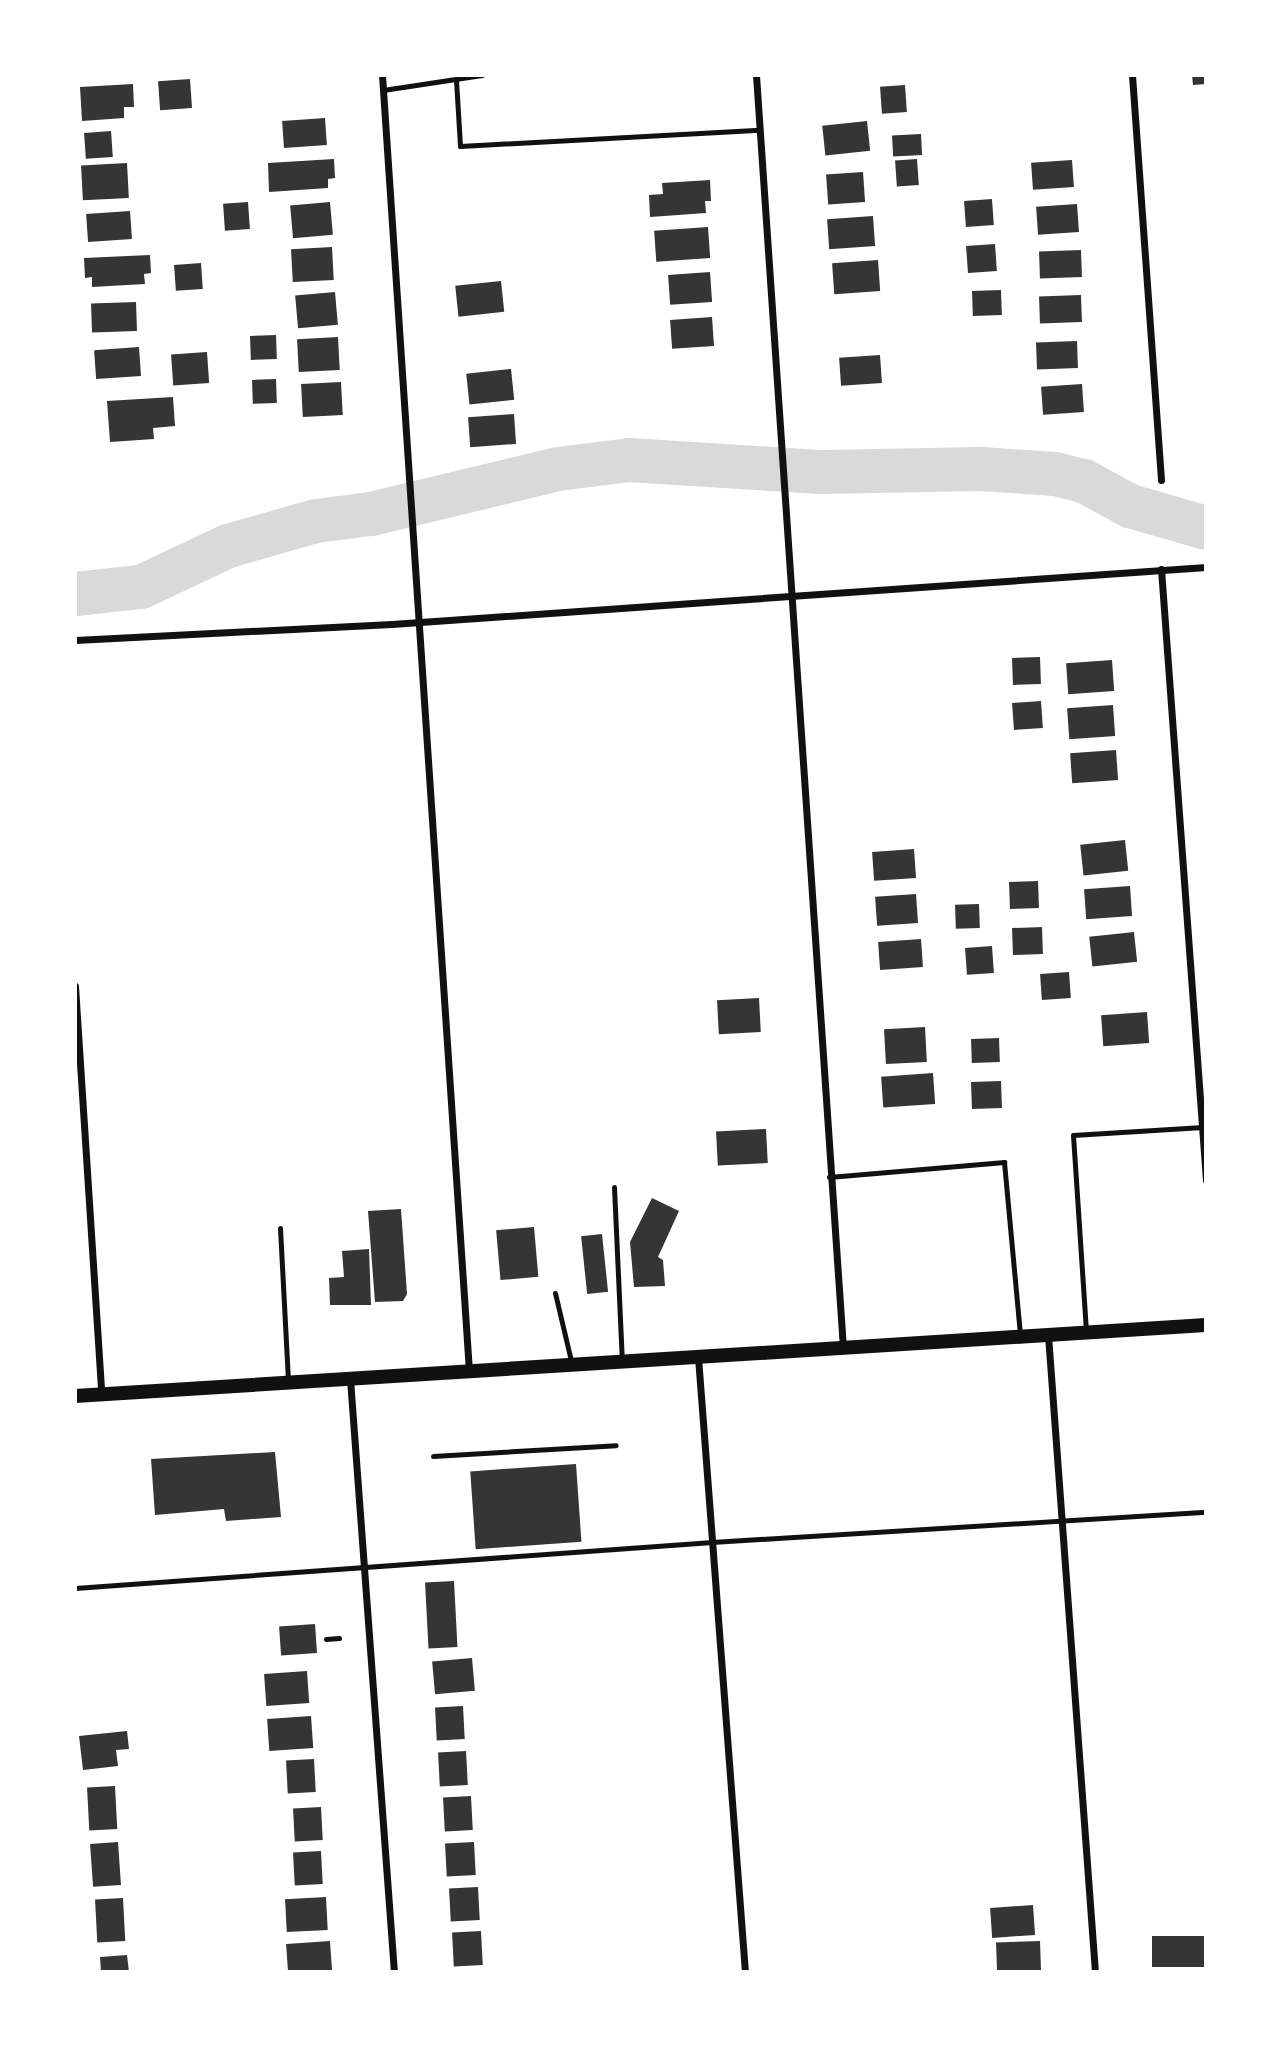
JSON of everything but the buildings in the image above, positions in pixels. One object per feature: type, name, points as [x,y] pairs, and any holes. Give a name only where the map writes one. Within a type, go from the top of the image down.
[{"type":"main road","points":[[75,1396],[1206,1325]]},
{"type":"street","points":[[382,75],[469,1372]]},
{"type":"street","points":[[756,75],[829,1177],[843,1348]]},
{"type":"street","points":[[1132,75],[1161,480]]},
{"type":"street","points":[[75,640],[418,622],[1206,567]]},
{"type":"street","points":[[1161,569],[1206,1181]]},
{"type":"street","points":[[75,986],[101,1394]]},
{"type":"street","points":[[1048,1334],[1096,1972]]},
{"type":"street","points":[[698,1357],[745,1972]]},
{"type":"street","points":[[349,1379],[394,1972]]},
{"type":"lane","points":[[383,90],[482,75]]},
{"type":"lane","points":[[456,80],[460,146],[760,130]]},
{"type":"lane","points":[[1086,1332],[1073,1135],[1203,1127]]},
{"type":"lane","points":[[829,1177],[1004,1162],[1020,1336]]},
{"type":"lane","points":[[614,1187],[622,1362]]},
{"type":"lane","points":[[280,1228],[288,1383]]},
{"type":"lane","points":[[555,1293],[573,1366]]},
{"type":"lane","points":[[433,1457],[616,1445]]},
{"type":"lane","points":[[75,1588],[712,1542],[1206,1512]]},
{"type":"path","points":[[326,1639],[339,1638]]},
{"type":"waterway","points":[[75,594],[141,587],[228,546],[316,521],[371,514],[558,469],[629,460],[822,472],[981,469],[1055,474],[1084,481],[1130,506],[1206,528]]}]
